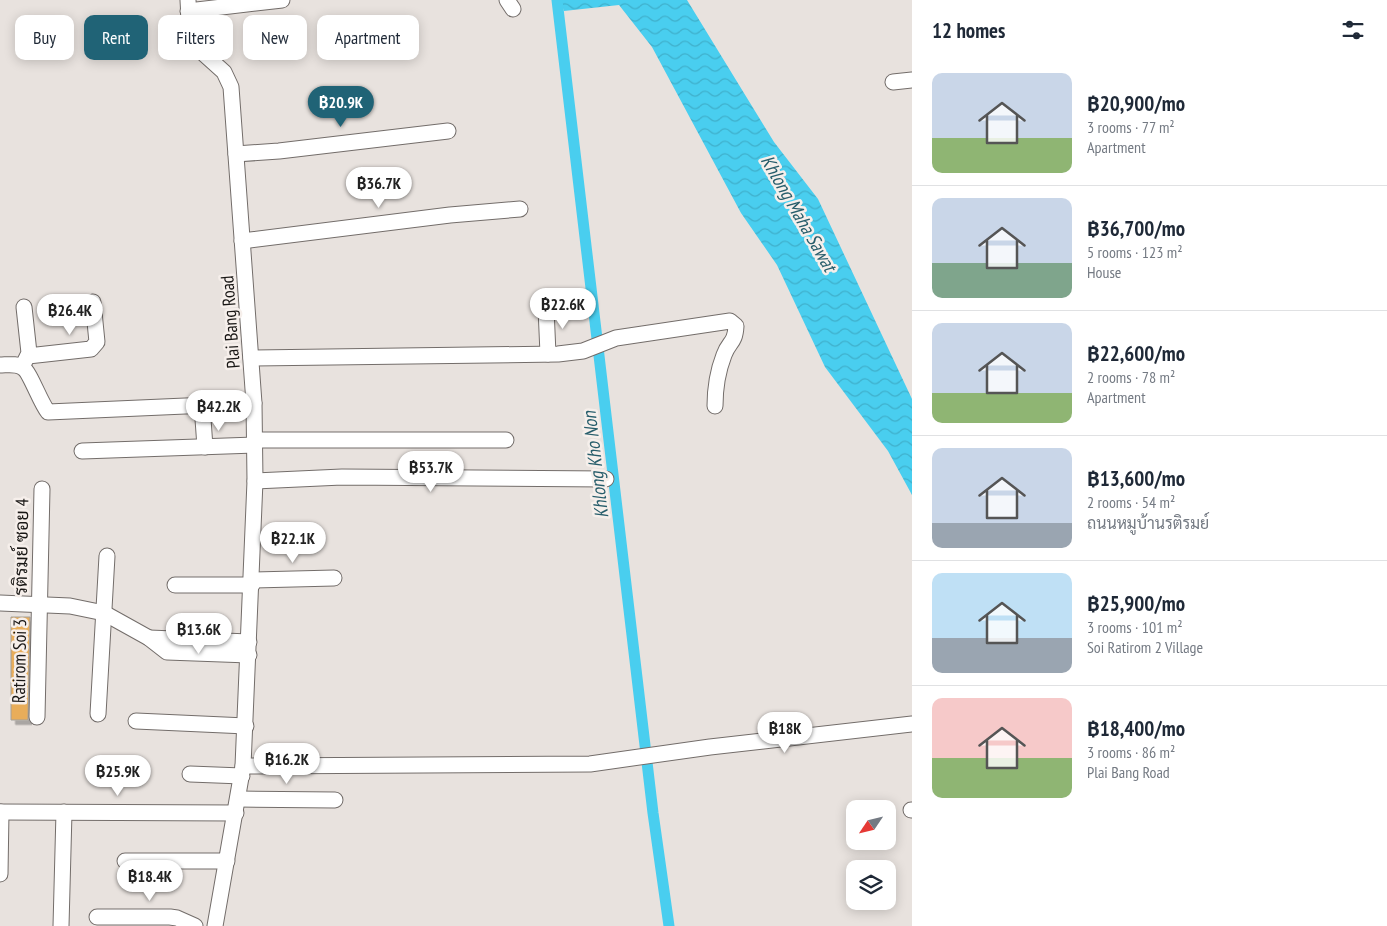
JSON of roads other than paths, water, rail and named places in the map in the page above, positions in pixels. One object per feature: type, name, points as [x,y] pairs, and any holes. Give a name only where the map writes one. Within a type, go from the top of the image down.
[{"type":"street","points":[[188,6],[282,0]]},
{"type":"street","name":"Plai Bang Road","points":[[188,6],[190,37],[194,45],[224,72],[231,87],[254,403],[255,481],[252,582],[243,771],[215,926]]},
{"type":"street","points":[[893,82],[912,80]]},
{"type":"street","points":[[236,154],[279,151],[448,131]]},
{"type":"street","points":[[242,241],[450,214],[520,209]]},
{"type":"street","points":[[0,365],[91,349],[97,342],[93,302]]},
{"type":"street","points":[[24,306],[25,361],[40,402],[48,412],[254,403]]},
{"type":"street","points":[[546,308],[548,354]]},
{"type":"street","points":[[251,358],[548,354],[592,348],[606,341],[652,331],[730,321],[734,323],[736,339],[724,353],[715,381],[715,406]]},
{"type":"street","points":[[203,419],[204,447]]},
{"type":"street","points":[[82,451],[204,447],[255,442],[506,440]]},
{"type":"street","points":[[255,481],[342,477],[606,479]]},
{"type":"street","name":"รติรมย์ ซอย 4","points":[[39,605],[42,489]]},
{"type":"street","points":[[98,714],[107,556]]},
{"type":"street","points":[[175,585],[334,578]]},
{"type":"street","points":[[0,603],[70,606],[104,613],[149,638],[249,649]]},
{"type":"street","name":"Ratirom Soi 3","points":[[37,717],[39,605]]},
{"type":"street","points":[[136,721],[246,726]]},
{"type":"street","points":[[190,774],[243,771],[590,764],[710,747],[912,724]]},
{"type":"street","points":[[0,874],[0,812],[64,812],[237,806],[335,800]]},
{"type":"street","points":[[61,926],[64,812]]},
{"type":"street","points":[[125,862],[227,861]]},
{"type":"street","points":[[97,917],[170,917],[195,926]]},
{"type":"water","name":"Khlong Maha Sawat","points":[[560,0],[687,0],[774,142],[818,199],[912,399],[912,495],[888,451],[825,367],[777,265],[741,213],[652,47],[619,5],[564,11]]},
{"type":"waterway","name":"Khlong Kho Non","points":[[557,0],[653,813],[669,926]]}]
